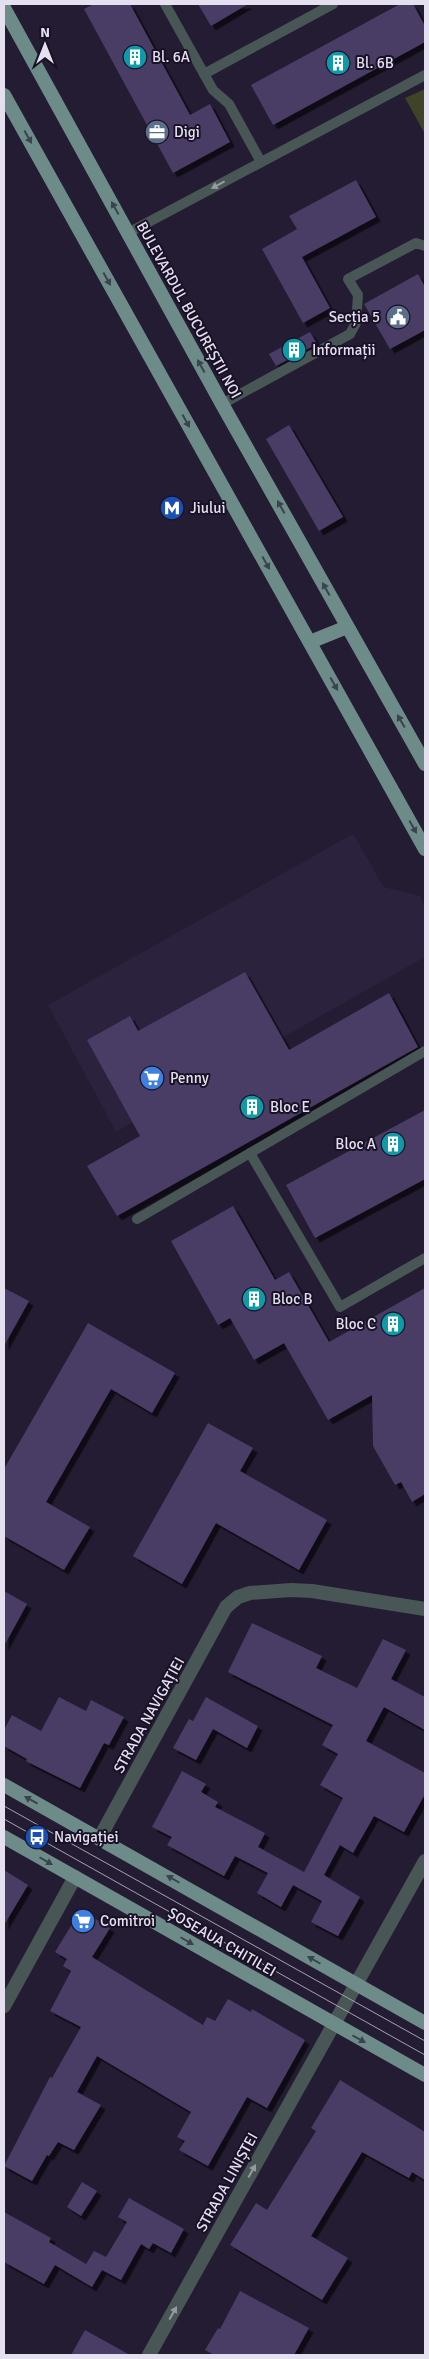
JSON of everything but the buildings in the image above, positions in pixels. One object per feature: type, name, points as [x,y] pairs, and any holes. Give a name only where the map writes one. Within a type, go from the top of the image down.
[{"type":"main road","name":"BULEVARDUL BUCUREȘTII NOI","points":[[4,8],[222,404],[425,764]]},
{"type":"main road","points":[[4,95],[425,849]]},
{"type":"main road","points":[[310,642],[347,627]]},
{"type":"main road","name":"ȘOSEAUA CHITILEI","points":[[4,1785],[100,1837],[425,2024]]},
{"type":"main road","name":"ȘOSEAUA CHITILEI","points":[[4,1836],[425,2076]]},
{"type":"street","name":"STRADA NAVIGAȚIEI","points":[[100,1837],[226,1607],[238,1597],[250,1592],[291,1590],[425,1608]]},
{"type":"street","points":[[356,1984],[425,1861]]},
{"type":"street","points":[[4,2006],[75,1877]]},
{"type":"street","name":"STRADA LINIȘTEI","points":[[149,2355],[356,1984]]},
{"type":"lane","points":[[165,4],[213,90],[229,104],[262,162]]},
{"type":"lane","points":[[204,74],[333,4]]},
{"type":"lane","points":[[128,233],[425,74]]},
{"type":"lane","points":[[222,404],[350,334],[356,323],[358,294],[348,279],[416,243],[425,246]]},
{"type":"lane","points":[[137,1218],[425,1051]]},
{"type":"lane","points":[[250,1153],[340,1307],[425,1258]]},
{"type":"shaded area","points":[[353,834],[384,887],[420,896],[425,908],[425,957],[116,1132],[48,1005]]},
{"type":"green space","points":[[425,89],[425,134],[405,98]]},
{"type":"tram line","points":[[4,1806],[425,2041]]},
{"type":"tram line","points":[[4,1819],[425,2055]]},
{"type":"place","name":"Bl. 6A","points":[[135,57]]},
{"type":"place","name":"Bl. 6B","points":[[338,63]]},
{"type":"place","name":"Digi","points":[[157,132]]},
{"type":"place","name":"Secția 5","points":[[398,317]]},
{"type":"place","name":"Informații","points":[[294,350]]},
{"type":"place","name":"Jiului","points":[[172,508]]},
{"type":"place","name":"Penny","points":[[152,1078]]},
{"type":"place","name":"Bloc E","points":[[252,1107]]},
{"type":"place","name":"Bloc A","points":[[393,1144]]},
{"type":"place","name":"Bloc B","points":[[254,1299]]},
{"type":"place","name":"Bloc C","points":[[393,1324]]},
{"type":"place","name":"Navigației","points":[[37,1837]]},
{"type":"place","name":"Comitroi","points":[[83,1921]]}]
